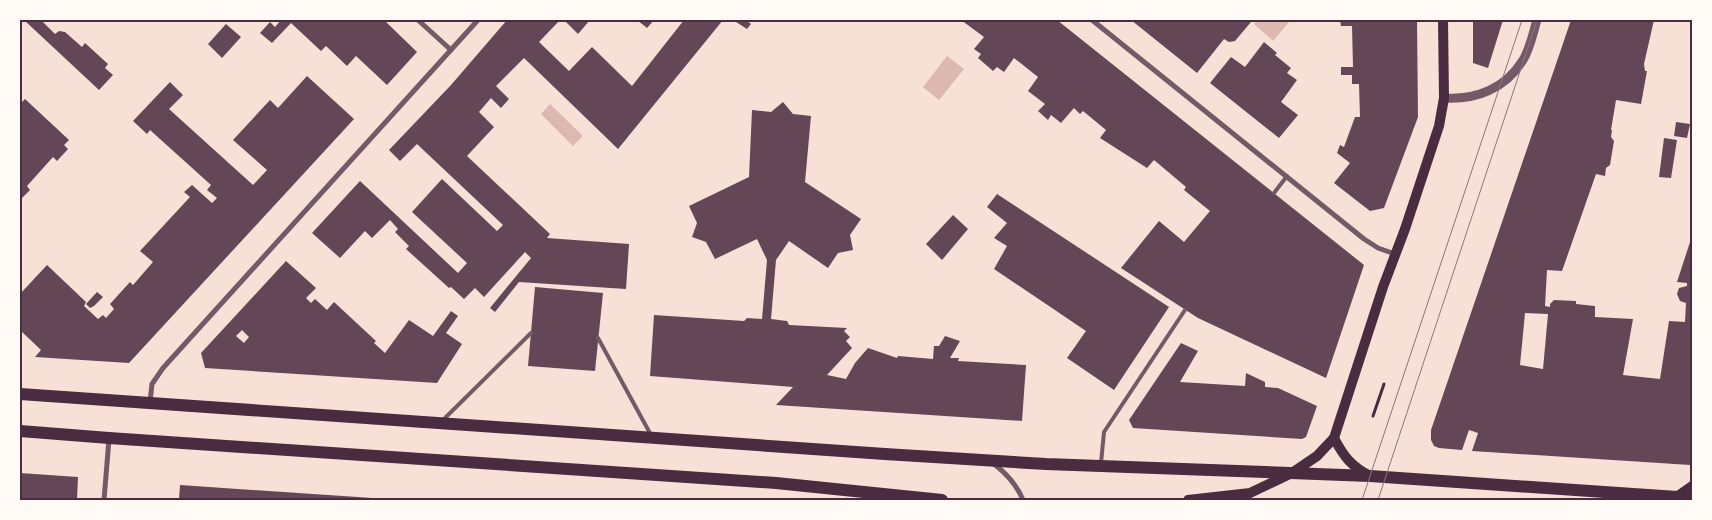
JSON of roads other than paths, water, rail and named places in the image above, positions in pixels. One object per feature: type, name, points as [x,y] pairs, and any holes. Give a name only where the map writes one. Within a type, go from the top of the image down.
[{"type":"main road","points":[[1188,500],[1250,493],[1292,473],[1317,456],[1334,438],[1439,126],[1444,98],[1443,20]]},
{"type":"main road","points":[[20,394],[1046,464],[1370,476],[1692,498]]},
{"type":"main road","points":[[20,431],[766,483],[942,500]]},
{"type":"main road","points":[[1334,438],[1343,454],[1355,468],[1370,476]]},
{"type":"main road","points":[[1674,498],[1692,486]]},
{"type":"street","points":[[418,20],[451,50]]},
{"type":"street","points":[[150,402],[152,384],[163,368],[478,20]]},
{"type":"street","points":[[1092,20],[1364,239],[1378,248],[1395,254]]},
{"type":"street","points":[[1444,98],[1462,99],[1475,96],[1500,85],[1512,75],[1524,59],[1537,20]]},
{"type":"street","points":[[104,500],[109,438]]},
{"type":"street","points":[[990,460],[1006,473],[1019,489],[1023,500]]},
{"type":"lane","points":[[1274,193],[1287,176]]},
{"type":"lane","points":[[1100,465],[1104,432],[1186,310]]},
{"type":"lane","points":[[440,423],[531,333]]},
{"type":"lane","points":[[598,338],[652,437]]},
{"type":"tram line","points":[[1362,500],[1522,20]]},
{"type":"tram line","points":[[1378,500],[1537,20]]}]
